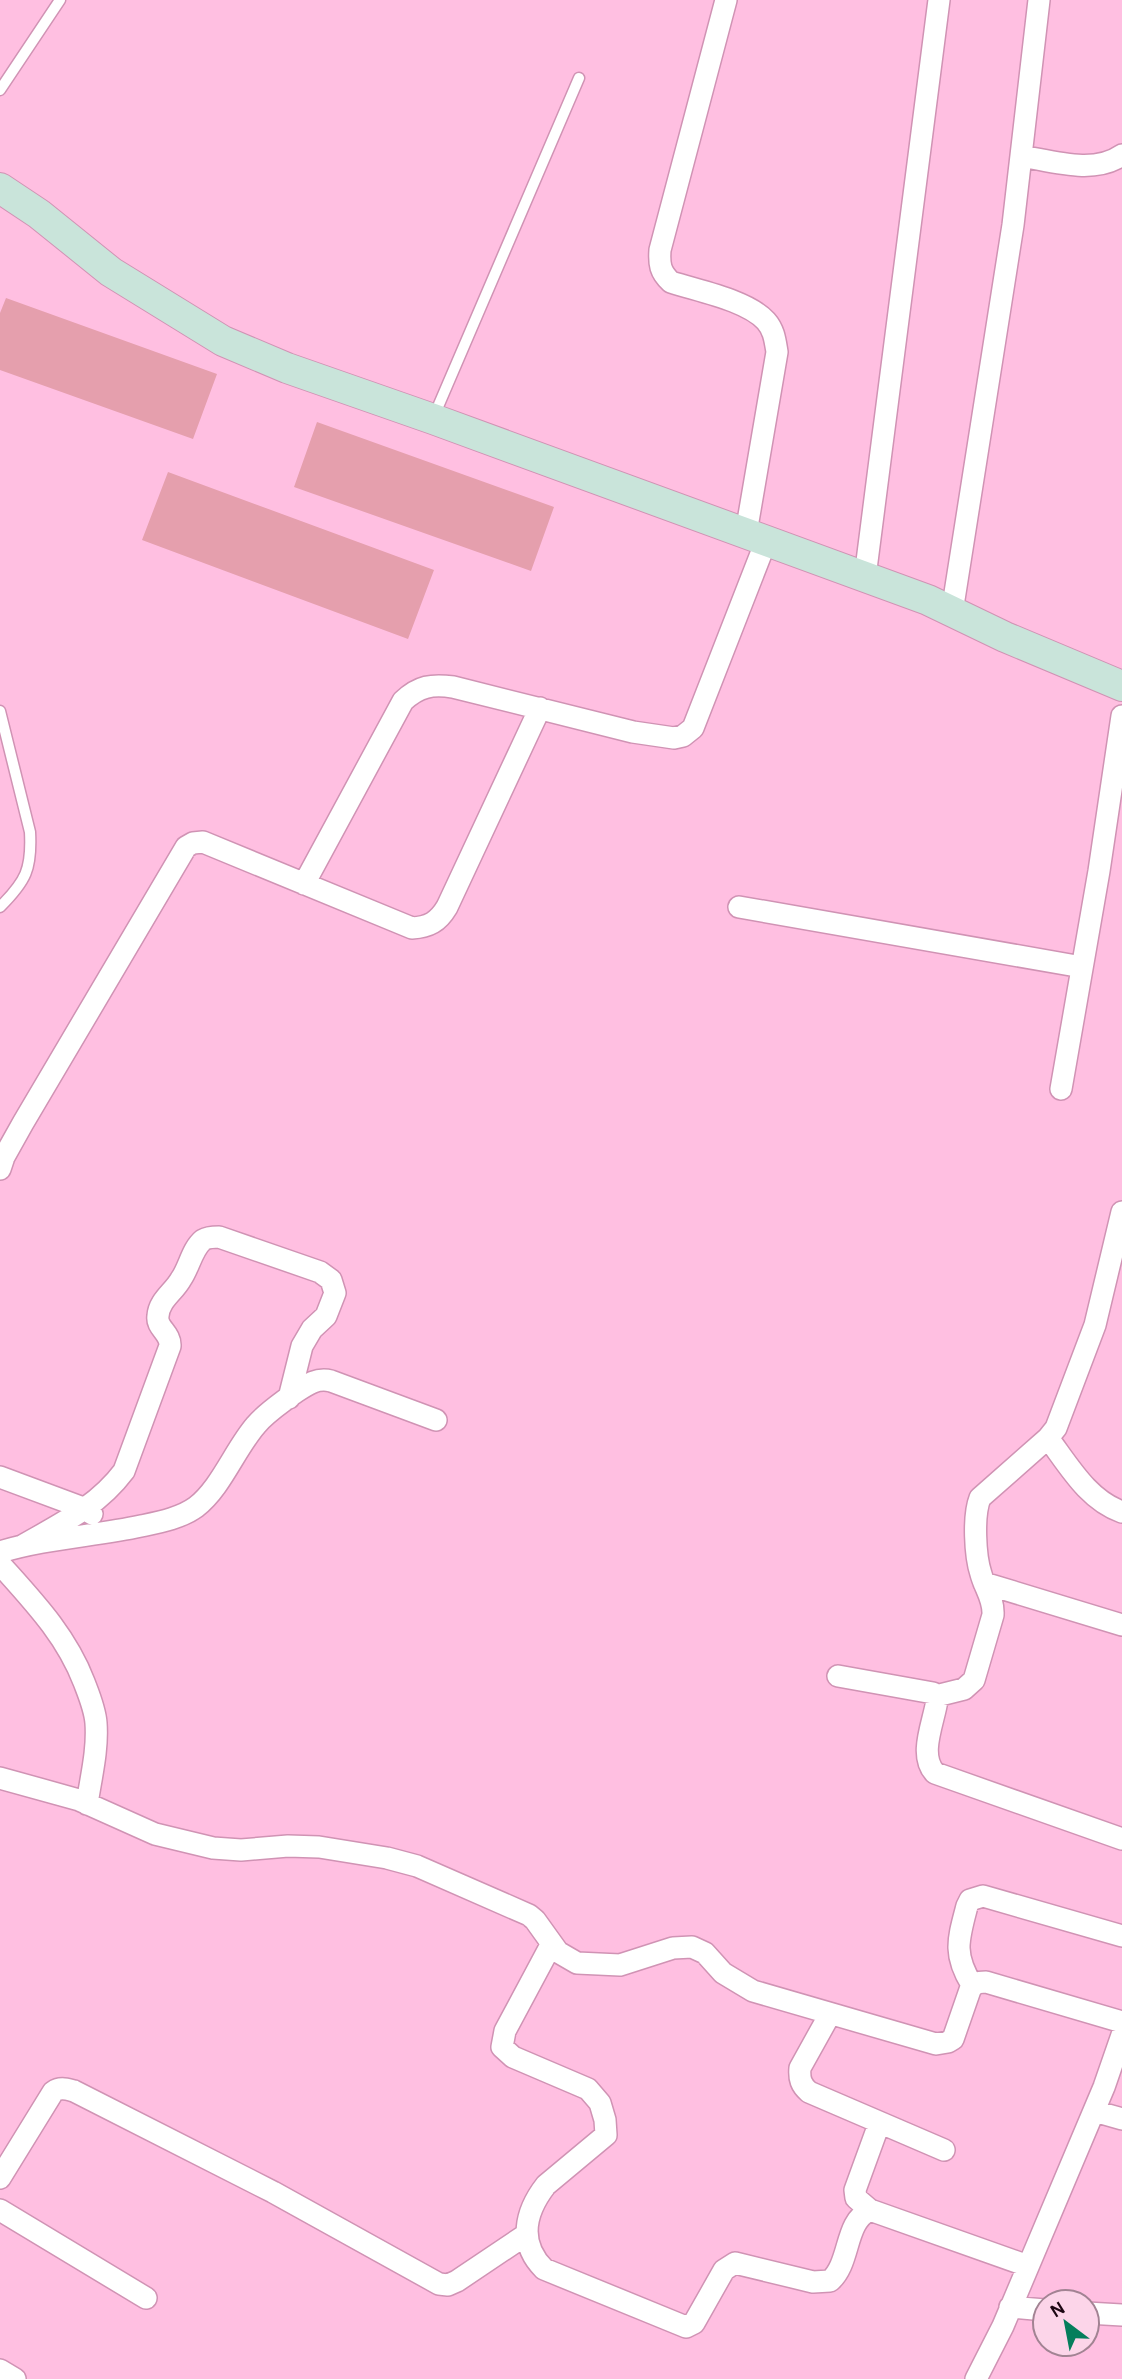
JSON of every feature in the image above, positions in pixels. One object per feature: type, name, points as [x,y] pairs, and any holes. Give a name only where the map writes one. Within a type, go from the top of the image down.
[{"type":"street","points":[[304,884],[403,701],[414,691],[428,685],[453,687],[633,732],[674,738],[693,728],[756,537],[777,352],[774,333],[767,322],[757,314],[744,306],[671,282],[663,275],[659,265],[660,250],[726,0]]},
{"type":"street","points":[[865,577],[939,0]]},
{"type":"street","points":[[952,611],[1013,225],[1039,0]]},
{"type":"street","points":[[1021,156],[1076,166],[1105,163],[1122,155]]},
{"type":"street","points":[[0,188],[39,214],[111,272],[223,341],[287,368],[928,600],[1122,686]]},
{"type":"street","points":[[0,1169],[23,1123],[187,847],[203,842],[412,928],[425,927],[434,923],[447,907],[540,708]]},
{"type":"street","points":[[1061,1089],[1122,716]]},
{"type":"street","points":[[738,907],[1082,967]]},
{"type":"street","points":[[838,1676],[929,1692],[936,1696],[964,1689],[974,1680],[994,1606],[981,1574],[977,1551],[976,1508],[980,1498],[1048,1438],[1062,1413],[1095,1325],[1122,1212]]},
{"type":"street","points":[[22,1546],[86,1509],[108,1490],[124,1471],[170,1346],[171,1340],[157,1320],[158,1314],[168,1294],[182,1279],[197,1247],[209,1237],[219,1237],[320,1272],[331,1280],[334,1286],[335,1293],[326,1316],[312,1329],[302,1346],[289,1398]]},
{"type":"street","points":[[0,1552],[105,1533],[187,1513],[199,1505],[256,1425],[313,1382],[325,1380],[436,1420]]},
{"type":"street","points":[[1048,1438],[1080,1481],[1108,1507],[1122,1512]]},
{"type":"street","points":[[0,1477],[86,1509],[100,1523],[105,1533]]},
{"type":"street","points":[[0,1564],[55,1626],[73,1654],[91,1699],[96,1722],[87,1804]]},
{"type":"street","points":[[984,1583],[1122,1625]]},
{"type":"street","points":[[936,1696],[937,1703],[926,1754],[930,1768],[935,1773],[1122,1839]]},
{"type":"street","points":[[0,1778],[87,1804],[155,1834],[213,1849],[319,1847],[387,1858],[417,1866],[528,1915],[535,1920],[551,1945],[567,1959],[577,1963],[620,1965],[673,1948],[692,1947],[705,1953],[723,1973],[753,1991],[941,2044],[953,2039],[972,1986],[962,1968],[957,1949],[970,1900],[976,1897],[998,1899],[1122,1936]]},
{"type":"street","points":[[551,1945],[505,2031],[502,2047],[513,2057],[588,2089],[600,2104],[607,2128],[603,2140],[546,2185],[540,2194],[528,2224],[527,2234],[528,2249],[544,2269],[686,2327],[694,2323],[724,2270],[734,2263],[813,2282],[830,2281],[839,2270],[857,2221],[862,2213],[870,2210]]},
{"type":"street","points":[[972,1986],[986,1982],[1122,2021]]},
{"type":"street","points":[[830,2014],[800,2068],[800,2082],[809,2092],[944,2150]]},
{"type":"street","points":[[975,2379],[1028,2266],[1094,2111],[1122,2035]]},
{"type":"street","points":[[0,2178],[53,2092],[65,2089],[74,2091],[273,2192],[439,2284],[448,2285],[457,2281],[527,2234]]},
{"type":"street","points":[[1094,2111],[1122,2119]]},
{"type":"street","points":[[879,2124],[855,2190],[856,2198],[870,2210],[1028,2266]]},
{"type":"street","points":[[0,2210],[146,2298]]},
{"type":"street","points":[[1010,2307],[1031,2309]]},
{"type":"street","points":[[1101,2314],[1122,2315]]},
{"type":"street","points":[[0,2370],[15,2379]]},
{"type":"lane","points":[[0,90],[60,0]]},
{"type":"lane","points":[[433,419],[579,78]]},
{"type":"lane","points":[[0,710],[30,832],[31,851],[28,871],[15,892],[0,907]]},
{"type":"building","points":[[6,298],[217,374],[193,439],[0,370],[0,313]]},
{"type":"building","points":[[317,422],[554,507],[531,571],[294,487]]},
{"type":"building","points":[[168,472],[434,570],[408,639],[142,540]]}]
